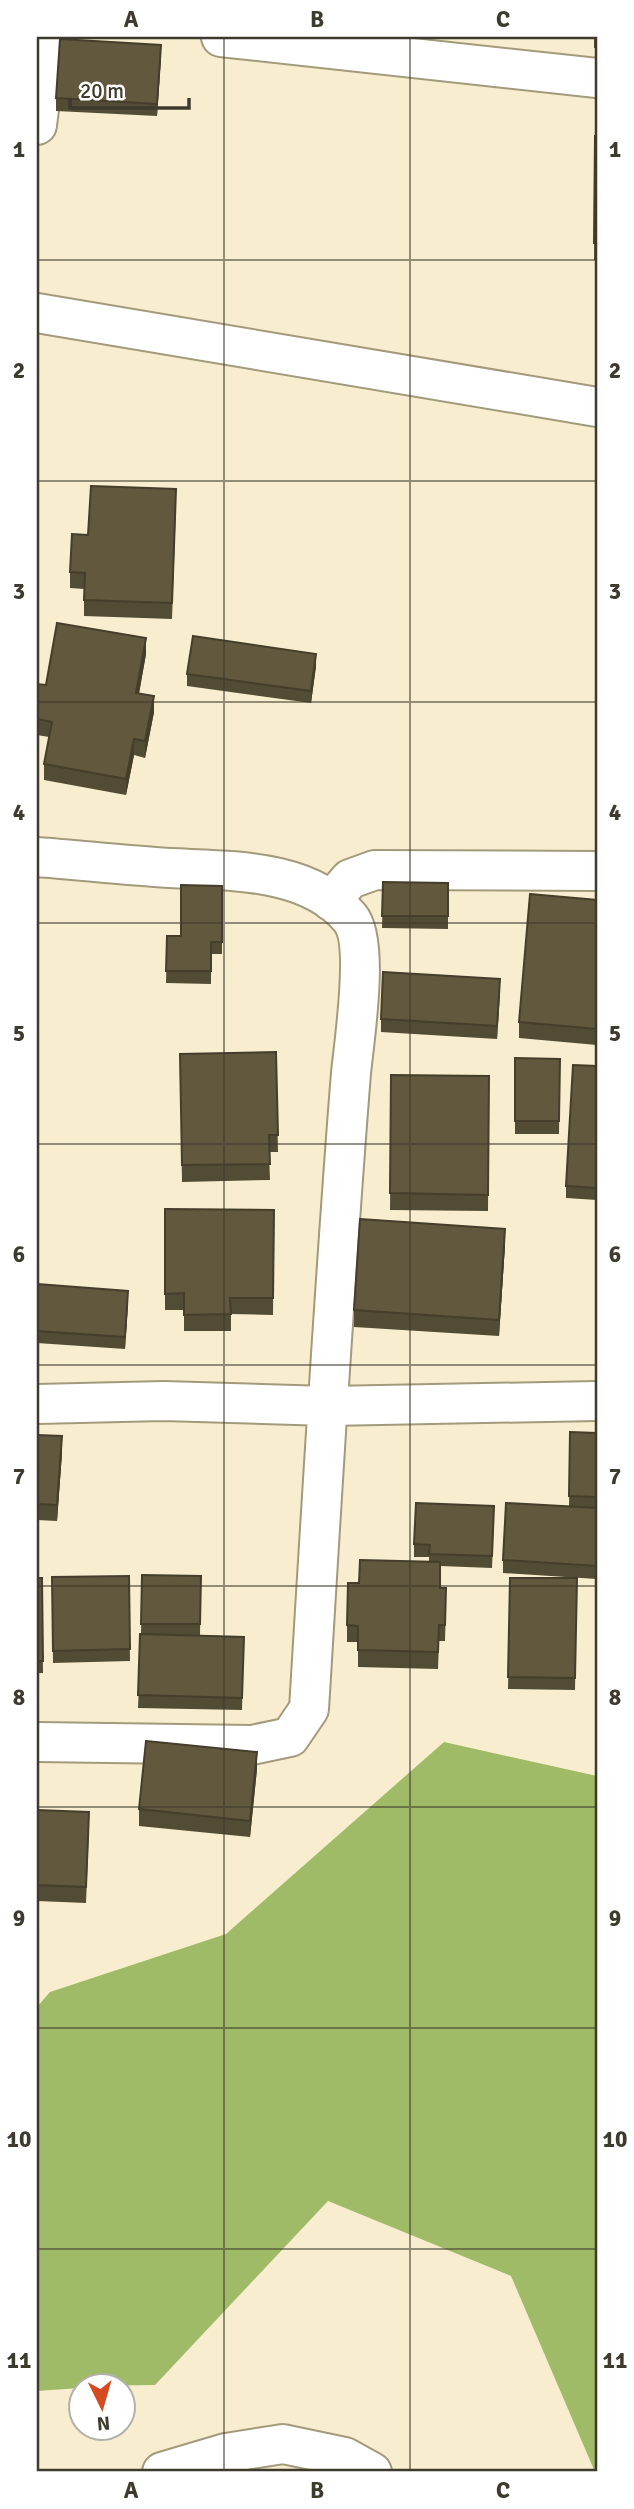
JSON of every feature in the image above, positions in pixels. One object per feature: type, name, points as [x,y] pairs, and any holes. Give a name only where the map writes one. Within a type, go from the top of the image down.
[{"type":"street","points":[[37,125],[48,37]]},
{"type":"street","points":[[221,37],[597,78]]},
{"type":"street","points":[[37,313],[597,407]]},
{"type":"street","points":[[37,857],[154,867],[260,872],[308,888],[331,901],[352,920],[359,943],[357,1034],[339,1215],[309,1709],[290,1737],[251,1745],[37,1742]]},
{"type":"street","points":[[331,901],[350,879],[375,870],[597,871]]},
{"type":"street","points":[[37,1404],[164,1401],[328,1406],[597,1401]]},
{"type":"street","points":[[162,2472],[226,2453],[283,2444],[345,2457],[372,2472]]},
{"type":"green space","points":[[444,1742],[597,1776],[597,2472],[511,2276],[328,2201],[155,2385],[136,2385],[136,2372],[66,2372],[66,2389],[37,2391],[37,2007],[50,1992],[226,1934]]},
{"type":"building","points":[[60,39],[161,45],[157,104],[56,98]]},
{"type":"building","points":[[597,136],[597,243],[594,243]]},
{"type":"building","points":[[91,486],[176,489],[172,603],[84,600],[85,573],[70,572],[72,534],[88,535]]},
{"type":"building","points":[[57,623],[146,638],[136,693],[154,696],[145,741],[134,739],[126,779],[44,764],[52,722],[37,719],[37,684],[46,685]]},
{"type":"building","points":[[193,636],[316,654],[311,691],[187,674]]},
{"type":"building","points":[[383,882],[448,883],[448,916],[382,916]]},
{"type":"building","points":[[181,885],[222,886],[222,942],[211,942],[211,971],[166,971],[167,936],[181,936]]},
{"type":"building","points":[[530,894],[597,900],[597,1029],[519,1022]]},
{"type":"building","points":[[383,972],[500,979],[497,1026],[381,1019]]},
{"type":"building","points":[[276,1052],[278,1135],[269,1135],[270,1164],[182,1165],[180,1054]]},
{"type":"building","points":[[515,1058],[560,1059],[559,1121],[515,1121]]},
{"type":"building","points":[[573,1065],[597,1066],[597,1188],[566,1186]]},
{"type":"building","points":[[391,1075],[489,1076],[488,1195],[390,1193]]},
{"type":"building","points":[[165,1209],[274,1210],[273,1298],[230,1298],[231,1314],[184,1315],[184,1293],[165,1294]]},
{"type":"building","points":[[360,1219],[505,1229],[499,1320],[354,1310]]},
{"type":"building","points":[[37,1284],[128,1291],[125,1337],[37,1331]]},
{"type":"building","points":[[570,1432],[597,1433],[597,1497],[569,1496]]},
{"type":"building","points":[[37,1435],[62,1436],[57,1505],[37,1504]]},
{"type":"building","points":[[416,1503],[494,1506],[492,1556],[429,1554],[430,1545],[414,1544]]},
{"type":"building","points":[[506,1503],[597,1508],[597,1566],[503,1560]]},
{"type":"building","points":[[360,1560],[440,1562],[440,1588],[446,1588],[445,1625],[439,1625],[438,1652],[358,1650],[358,1626],[347,1625],[348,1583],[359,1583]]},
{"type":"building","points":[[142,1575],[201,1576],[200,1624],[141,1624]]},
{"type":"building","points":[[129,1576],[130,1649],[53,1651],[52,1577]]},
{"type":"building","points":[[37,1578],[42,1578],[43,1661],[37,1661]]},
{"type":"building","points":[[510,1578],[577,1578],[575,1678],[508,1677]]},
{"type":"building","points":[[140,1634],[244,1637],[242,1698],[138,1695]]},
{"type":"building","points":[[146,1741],[257,1752],[250,1821],[139,1809]]},
{"type":"building","points":[[37,1810],[89,1812],[86,1887],[37,1885]]}]
